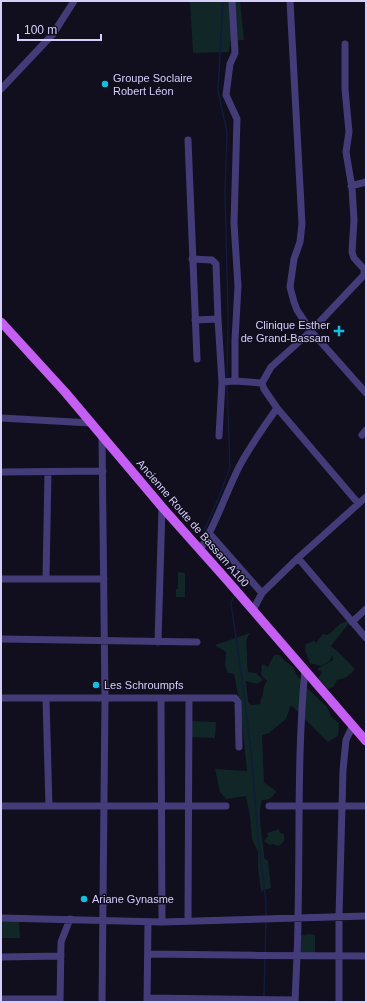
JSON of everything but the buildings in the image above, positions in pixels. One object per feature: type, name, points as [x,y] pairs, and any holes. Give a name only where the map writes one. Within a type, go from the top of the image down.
[{"type":"main road","name":"Ancienne Route de Bassam A100","points":[[1,322],[44,368],[162,507],[306,670],[366,741]]},
{"type":"street","points":[[1,89],[53,34],[74,1]]},
{"type":"street","points":[[232,1],[234,53],[230,64],[226,94],[237,119],[234,223],[238,286],[235,340],[235,382]]},
{"type":"street","points":[[290,1],[302,224],[300,242],[294,259],[290,287],[297,310],[311,331],[366,393]]},
{"type":"street","points":[[345,44],[345,89],[349,132],[346,152],[354,220],[352,252],[354,258],[364,269],[364,275],[311,331],[271,367],[262,383],[264,389],[277,408],[358,503]]},
{"type":"street","points":[[188,140],[197,359]]},
{"type":"street","points":[[351,186],[366,182]]},
{"type":"street","points":[[192,259],[212,260],[216,264],[222,382],[219,436]]},
{"type":"street","points":[[195,320],[218,319]]},
{"type":"street","points":[[222,382],[262,383]]},
{"type":"street","points":[[200,550],[210,534],[239,467],[277,408]]},
{"type":"street","points":[[1,418],[90,423]]},
{"type":"street","points":[[102,437],[105,699],[102,1002]]},
{"type":"street","points":[[1,472],[103,471]]},
{"type":"street","points":[[46,579],[48,472]]},
{"type":"street","points":[[253,610],[262,593],[298,558],[366,497]]},
{"type":"street","points":[[158,642],[162,507]]},
{"type":"street","points":[[210,534],[262,593]]},
{"type":"street","points":[[298,558],[366,638]]},
{"type":"street","points":[[1,579],[104,579]]},
{"type":"street","points":[[352,622],[366,609]]},
{"type":"street","points":[[1,639],[197,642]]},
{"type":"street","points":[[148,922],[147,1000],[295,1001],[298,918],[299,806],[303,698],[306,670]]},
{"type":"street","points":[[1,698],[237,699],[239,747]]},
{"type":"street","points":[[188,921],[189,698]]},
{"type":"street","points":[[46,699],[49,806]]},
{"type":"street","points":[[161,699],[162,922]]},
{"type":"street","points":[[339,1002],[338,956],[344,752],[346,740],[353,725]]},
{"type":"street","points":[[1,806],[226,806]]},
{"type":"street","points":[[269,806],[366,806]]},
{"type":"street","points":[[1,918],[162,922],[366,916]]},
{"type":"street","points":[[1,999],[29,1001],[60,1000],[62,938],[70,919]]},
{"type":"street","points":[[148,954],[366,956]]},
{"type":"street","points":[[1,957],[61,956]]},
{"type":"green space","points":[[190,1],[240,1],[244,40],[230,41],[229,52],[193,53]]},
{"type":"green space","points":[[178,572],[185,573],[185,597],[176,597],[176,589],[178,589]]},
{"type":"green space","points":[[347,621],[349,623],[331,646],[355,669],[347,676],[337,680],[333,687],[328,689],[318,679],[322,672],[317,669],[333,660],[332,655],[330,661],[321,666],[310,663],[305,650],[306,644],[314,641],[316,643],[323,634],[328,635],[340,624]]},
{"type":"green space","points":[[250,633],[246,643],[248,672],[256,673],[263,680],[257,684],[246,681],[248,701],[251,705],[260,704],[264,686],[267,681],[261,675],[262,664],[268,667],[274,655],[279,655],[293,667],[296,674],[307,688],[327,707],[331,717],[339,723],[338,736],[328,742],[291,705],[286,719],[269,733],[262,735],[264,782],[262,781],[276,791],[274,795],[267,800],[262,800],[260,810],[264,858],[268,861],[271,888],[261,891],[258,868],[258,852],[252,839],[246,796],[226,799],[220,792],[215,769],[247,771],[240,705],[234,674],[228,673],[225,665],[226,652],[215,645]]},
{"type":"green space","points":[[190,721],[216,722],[215,738],[190,737]]},
{"type":"green space","points":[[279,829],[280,833],[284,834],[282,844],[278,846],[273,844],[270,845],[264,841],[268,836],[267,833]]},
{"type":"green space","points":[[1,921],[19,921],[20,938],[1,938]]},
{"type":"green space","points":[[309,934],[315,935],[315,956],[300,955],[300,936]]},
{"type":"waterway","points":[[223,1],[218,91],[227,132],[225,193],[228,315],[227,380]]},
{"type":"waterway","points":[[204,536],[203,533],[230,467],[227,384]]},
{"type":"waterway","points":[[208,540],[242,582],[239,588]]},
{"type":"waterway","points":[[235,595],[231,603],[252,760],[258,838],[266,900],[266,916]]},
{"type":"waterway","points":[[265,954],[266,921]]},
{"type":"waterway","points":[[264,998],[265,957]]},
{"type":"place","name":"Groupe Soclaire Robert Léon","points":[[105,84]]},
{"type":"place","name":"Clinique Esther de Grand-Bassam","points":[[339,331]]},
{"type":"place","name":"Les Schroumpfs","points":[[96,685]]},
{"type":"place","name":"Ariane Gynasme","points":[[84,899]]}]
